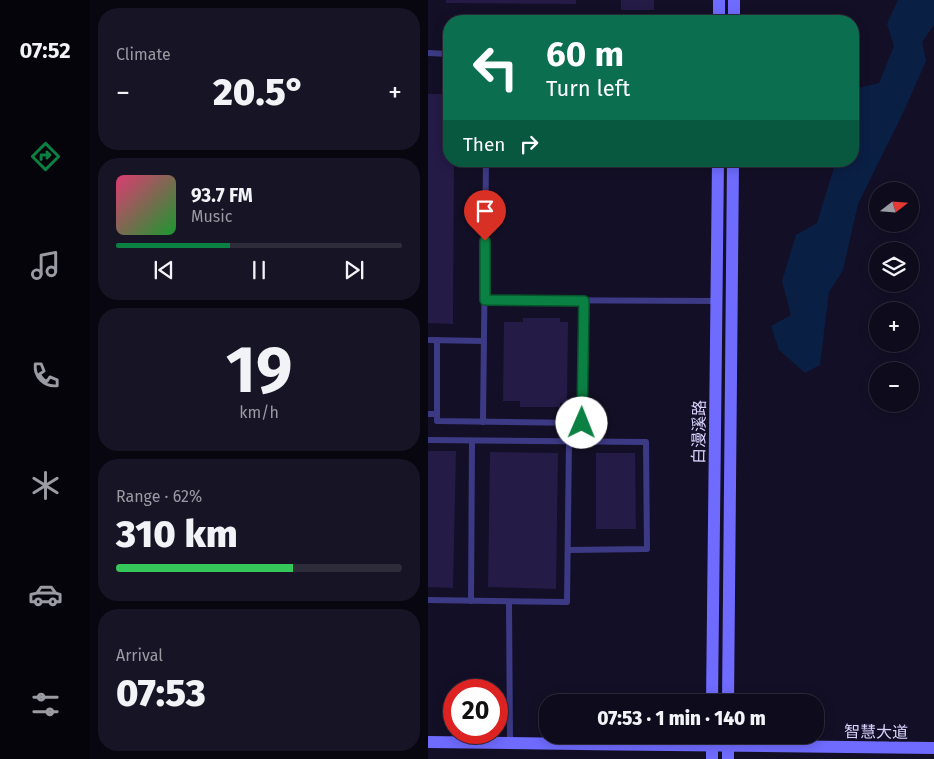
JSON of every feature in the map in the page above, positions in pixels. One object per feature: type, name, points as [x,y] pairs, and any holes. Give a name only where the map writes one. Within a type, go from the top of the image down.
[{"type":"main road","points":[[719,0],[719,15]]},
{"type":"main road","points":[[734,0],[734,15]]},
{"type":"main road","name":"白漫溪路","points":[[712,694],[718,167]]},
{"type":"main road","name":"白漫溪路","points":[[728,694],[733,167]]},
{"type":"main road","name":"智慧大道","points":[[428,742],[539,743]]},
{"type":"main road","points":[[712,744],[712,759]]},
{"type":"main road","points":[[728,744],[728,759]]},
{"type":"main road","name":"智慧大道","points":[[824,744],[934,748]]},
{"type":"lane","points":[[428,53],[443,54]]},
{"type":"lane","points":[[482,422],[486,167]]},
{"type":"lane","points":[[485,300],[716,301]]},
{"type":"lane","points":[[437,340],[437,421],[582,423],[584,301]]},
{"type":"lane","points":[[428,340],[484,341]]},
{"type":"lane","points":[[428,414],[437,414]]},
{"type":"lane","points":[[428,440],[646,442],[647,549],[568,550]]},
{"type":"lane","points":[[471,601],[472,440]]},
{"type":"lane","points":[[428,600],[567,602],[569,441]]},
{"type":"lane","points":[[509,602],[510,743]]},
{"type":"water","points":[[898,0],[934,0],[934,25],[922,42],[926,61],[902,115],[858,204],[843,270],[829,292],[820,365],[805,373],[779,350],[771,326],[791,315],[782,281],[796,235],[817,223],[834,167],[859,167],[859,88],[879,83],[894,46],[887,24]]},
{"type":"building","points":[[446,0],[576,0],[576,4],[446,3]]},
{"type":"building","points":[[621,0],[654,0],[654,10],[621,10]]},
{"type":"building","points":[[428,94],[443,94],[443,167],[454,167],[453,324],[428,323]]},
{"type":"building","points":[[523,318],[560,318],[560,322],[568,322],[567,403],[560,403],[560,407],[520,407],[520,401],[503,401],[504,322],[523,322]]},
{"type":"building","points":[[428,451],[456,451],[453,588],[428,587]]},
{"type":"building","points":[[490,452],[558,453],[556,589],[488,587]]},
{"type":"building","points":[[596,453],[635,453],[636,529],[596,529]]},
{"type":"route","points":[[485,241],[485,300],[584,301],[582,423]]}]
